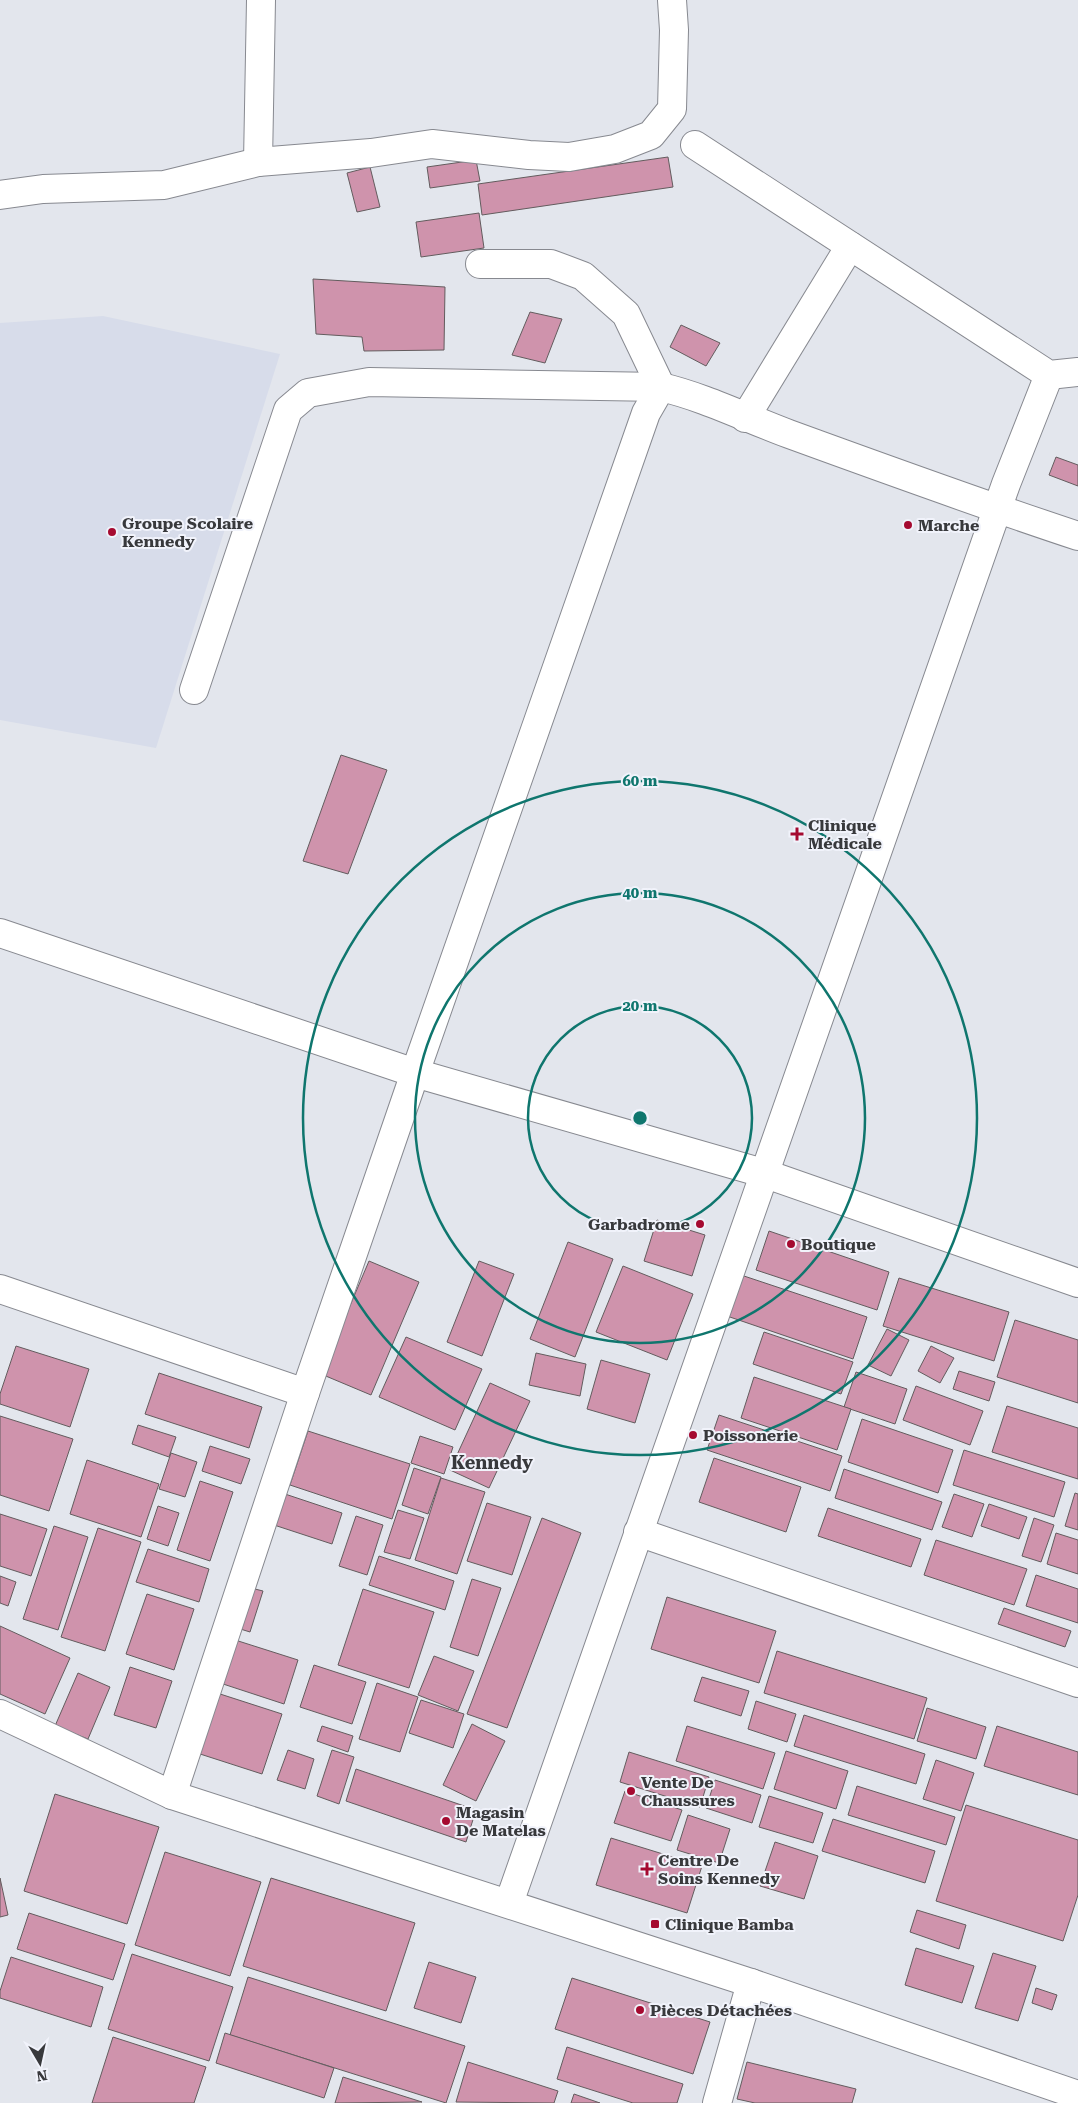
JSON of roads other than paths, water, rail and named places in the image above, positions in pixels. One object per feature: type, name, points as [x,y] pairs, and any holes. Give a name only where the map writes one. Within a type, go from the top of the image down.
[{"type":"street","points":[[258,162],[261,0]]},
{"type":"street","points":[[0,195],[43,189],[164,185],[258,162],[371,153],[432,144],[529,155],[568,157],[615,149],[652,135],[672,109],[674,30],[672,0]]},
{"type":"street","points":[[695,145],[1049,376],[1078,372]]},
{"type":"street","points":[[745,418],[850,246]]},
{"type":"street","points":[[480,264],[551,264],[583,276],[626,314],[660,387]]},
{"type":"street","points":[[509,1903],[763,1173],[998,509],[1049,376]]},
{"type":"street","points":[[194,690],[288,410],[308,393],[368,382],[660,387],[685,393],[745,418],[1078,536]]},
{"type":"street","points":[[172,1795],[305,1393],[415,1073],[646,413],[660,387]]},
{"type":"street","points":[[0,933],[415,1073],[763,1173],[1078,1283]]},
{"type":"street","points":[[0,1290],[305,1393]]},
{"type":"street","points":[[638,1532],[1078,1683]]},
{"type":"street","points":[[0,1714],[172,1795],[751,1983],[1078,2095]]},
{"type":"street","points":[[716,2103],[751,1983]]},
{"type":"place","name":"Marche","points":[[908,525]]},
{"type":"place","name":"Groupe Scolaire Kennedy","points":[[112,532]]},
{"type":"place","name":"Clinique Médicale","points":[[797,834]]},
{"type":"place","name":"Garbadrome","points":[[700,1224]]},
{"type":"place","name":"Boutique","points":[[791,1244]]},
{"type":"place","name":"Poissonerie","points":[[693,1435]]},
{"type":"place","name":"Vente De Chaussures","points":[[631,1791]]},
{"type":"place","name":"Magasin De Matelas","points":[[446,1821]]},
{"type":"place","name":"Centre De Soins Kennedy","points":[[647,1869]]},
{"type":"place","name":"Clinique Bamba","points":[[655,1924]]},
{"type":"place","name":"Pièces Détachées","points":[[640,2010]]},
{"type":"district","name":"Kennedy","points":[[492,1462]]}]
